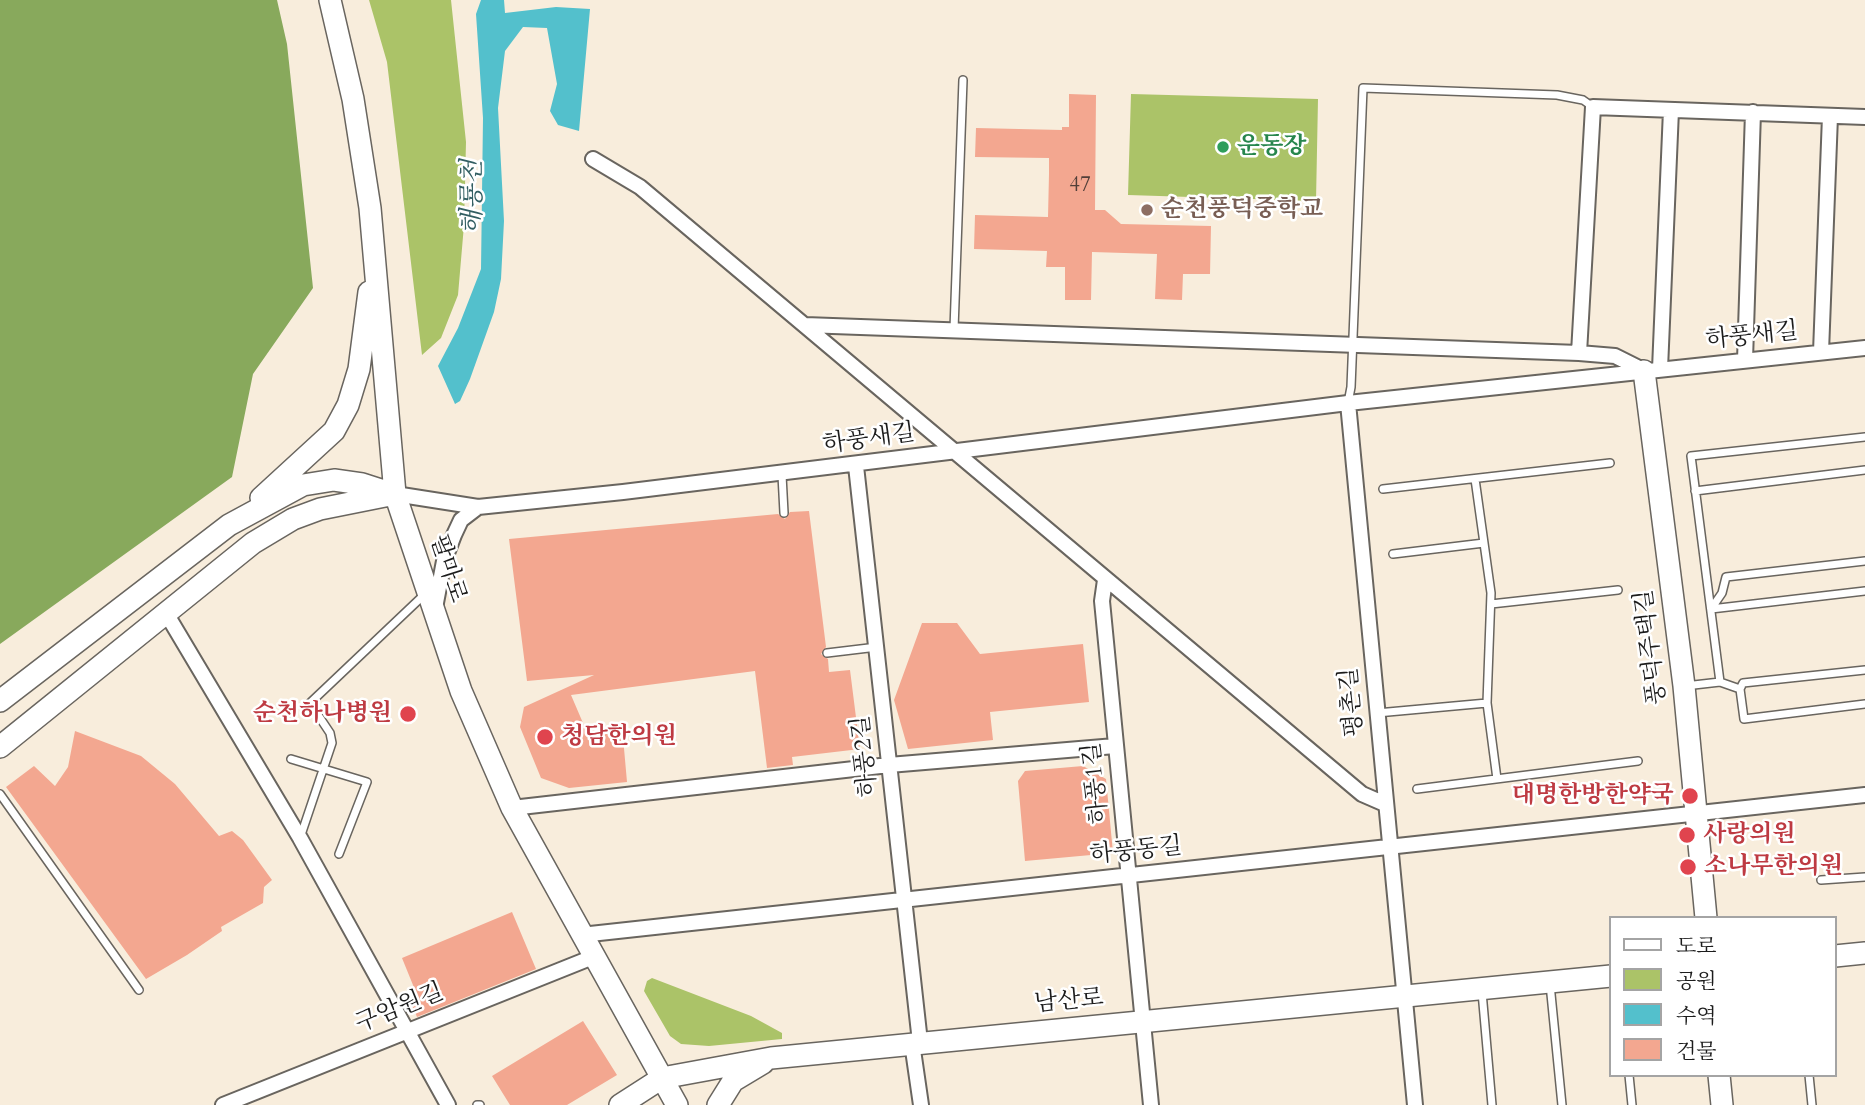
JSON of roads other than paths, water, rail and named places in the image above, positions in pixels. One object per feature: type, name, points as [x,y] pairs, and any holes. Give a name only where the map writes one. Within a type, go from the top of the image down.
[{"type":"main road","name":"팔마로","points":[[330,0],[342,38],[353,99],[373,241],[395,494],[461,691],[512,808],[677,1105]]},
{"type":"main road","points":[[0,701],[229,525],[312,454],[334,431],[348,405],[363,347],[373,241]]},
{"type":"main road","name":"풍덕주택길","points":[[1652,370],[1706,916]]},
{"type":"main road","points":[[229,525],[303,485],[334,480],[362,484],[395,494]]},
{"type":"main road","points":[[0,747],[253,543],[293,519],[320,509],[395,494]]},
{"type":"main road","points":[[1837,956],[1865,953]]},
{"type":"main road","name":"남산로","points":[[662,1078],[771,1058],[1610,976]]},
{"type":"main road","points":[[718,1105],[733,1081],[771,1058]]},
{"type":"main road","points":[[1719,1077],[1722,1105]]},
{"type":"main road","points":[[620,1105],[662,1078]]},
{"type":"street","points":[[1579,353],[1593,107],[1865,117]]},
{"type":"street","points":[[805,325],[1579,353],[1615,356],[1652,370],[1671,110]]},
{"type":"street","points":[[1745,360],[1753,112]]},
{"type":"street","points":[[1821,352],[1830,116]]},
{"type":"street","points":[[593,159],[639,187],[1362,794],[1385,804]]},
{"type":"street","name":"하풍새길","points":[[395,494],[478,507],[782,475],[1348,403],[1865,348]]},
{"type":"street","name":"평촌길","points":[[1348,403],[1415,1105]]},
{"type":"street","name":"하풍2길","points":[[856,466],[905,900],[921,1105]]},
{"type":"street","points":[[434,612],[444,561],[454,535],[461,520],[478,507]]},
{"type":"street","name":"하풍1길","points":[[1104,580],[1102,601],[1151,1105]]},
{"type":"street","points":[[166,613],[300,838],[448,1105]]},
{"type":"street","points":[[512,808],[889,765],[1115,746]]},
{"type":"street","name":"하풍동길","points":[[581,935],[1865,795]]},
{"type":"street","name":"구암원길","points":[[223,1105],[593,957]]},
{"type":"lane","points":[[954,329],[963,80]]},
{"type":"lane","points":[[1348,403],[1353,345],[1363,88],[1557,95],[1583,100],[1593,107]]},
{"type":"lane","points":[[1720,681],[1691,456],[1865,437]]},
{"type":"lane","points":[[1383,489],[1610,463]]},
{"type":"lane","points":[[1695,491],[1865,470]]},
{"type":"lane","points":[[782,475],[784,513]]},
{"type":"lane","points":[[1475,479],[1491,604],[1487,703],[1497,779]]},
{"type":"lane","points":[[1393,554],[1484,543]]},
{"type":"lane","points":[[1711,609],[1722,593],[1726,577],[1865,561]]},
{"type":"lane","points":[[1491,604],[1618,590]]},
{"type":"lane","points":[[1711,609],[1865,590]]},
{"type":"lane","points":[[300,838],[332,743],[330,733],[310,703],[426,592]]},
{"type":"lane","points":[[827,653],[877,647]]},
{"type":"lane","points":[[0,690],[53,660]]},
{"type":"lane","points":[[1865,670],[1743,683],[1740,689],[1744,719],[1865,704]]},
{"type":"lane","points":[[1684,686],[1720,681],[1740,689]]},
{"type":"lane","points":[[1377,713],[1487,703]]},
{"type":"lane","points":[[291,758],[367,782],[339,855]]},
{"type":"lane","points":[[1417,789],[1639,761]]},
{"type":"lane","points":[[0,794],[139,990]]},
{"type":"lane","points":[[1821,880],[1865,877]]},
{"type":"lane","points":[[1550,982],[1562,1105]]},
{"type":"lane","points":[[1482,988],[1492,1105]]},
{"type":"lane","points":[[1629,1077],[1632,1105]]},
{"type":"lane","points":[[1809,1077],[1812,1105]]},
{"type":"water","points":[[481,0],[504,0],[505,13],[556,7],[590,9],[579,131],[558,125],[550,111],[557,84],[547,28],[523,27],[505,51],[498,108],[504,221],[501,279],[494,312],[470,379],[460,401],[455,404],[438,366],[458,328],[481,269],[483,118],[476,14]]},
{"type":"place","name":"운동장","points":[[1223,147]]},
{"type":"place","name":"순천풍덕중학교","points":[[1147,210]]},
{"type":"place","name":"순천하나병원","points":[[408,714]]},
{"type":"place","name":"청담한의원","points":[[545,737]]},
{"type":"place","name":"대명한방한약국","points":[[1690,796]]},
{"type":"place","name":"사랑의원","points":[[1687,835]]},
{"type":"place","name":"소나무한의원","points":[[1688,867]]},
{"type":"water label","name":"해룡천","points":[[474,197]]}]
